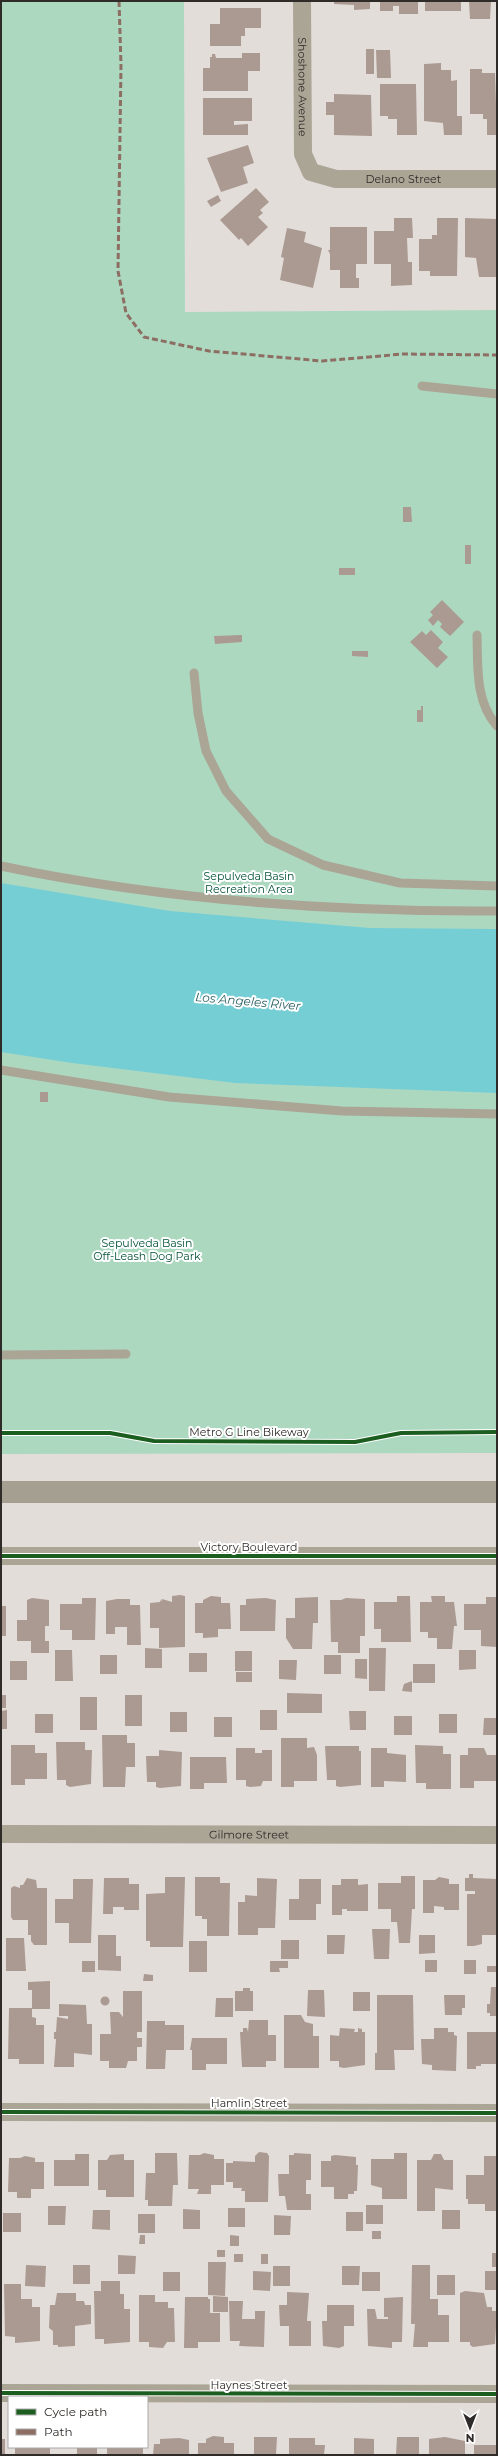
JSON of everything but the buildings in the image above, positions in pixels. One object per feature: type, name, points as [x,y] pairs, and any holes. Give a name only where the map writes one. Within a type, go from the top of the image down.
[{"type":"main road","points":[[1,1492],[497,1492]]},
{"type":"street","name":"Shoshone Avenue","points":[[302,1],[303,154],[311,172]]},
{"type":"street","name":"Delano Street","points":[[311,172],[336,179],[497,179]]},
{"type":"street","name":"Victory Boulevard","points":[[1,1556],[497,1556]]},
{"type":"street","name":"Gilmore Street","points":[[1,1834],[497,1834]]},
{"type":"street","name":"Hamlin Street","points":[[1,2112],[497,2113]]},
{"type":"street","name":"Haynes Street","points":[[1,2393],[497,2394]]},
{"type":"lane","points":[[422,386],[497,394]]},
{"type":"lane","points":[[477,635],[479,688],[489,716],[497,726]]},
{"type":"lane","points":[[194,673],[198,713],[206,751],[226,791],[268,839],[323,866],[400,883],[497,886]]},
{"type":"lane","points":[[1,866],[179,894],[304,905],[408,911],[497,911]]},
{"type":"lane","points":[[1,1070],[169,1097],[342,1110],[497,1114]]},
{"type":"lane","points":[[1,1355],[126,1354]]},
{"type":"green space","name":"Sepulveda Basin Recreation Area","points":[[1,1],[184,1],[185,312],[497,310],[497,1453],[1,1454]]},
{"type":"water","name":"Los Angeles River","points":[[1,883],[170,911],[370,928],[497,929],[497,1093],[235,1083],[72,1063],[1,1052]]},
{"type":"marked path","points":[[119,1],[121,65],[118,271],[126,313],[144,337],[209,351],[322,361],[403,354],[497,355]]},
{"type":"cycle path","name":"Metro G Line Bikeway","points":[[1,1433],[110,1433],[154,1441],[355,1442],[401,1433],[497,1432]]},
{"type":"cycle path","points":[[1,1556],[497,1556]]},
{"type":"cycle path","points":[[1,2112],[497,2113]]},
{"type":"cycle path","points":[[1,2393],[497,2394]]},
{"type":"park label","name":"Sepulveda Basin Off-Leash Dog Park","points":[[147,1249]]}]
